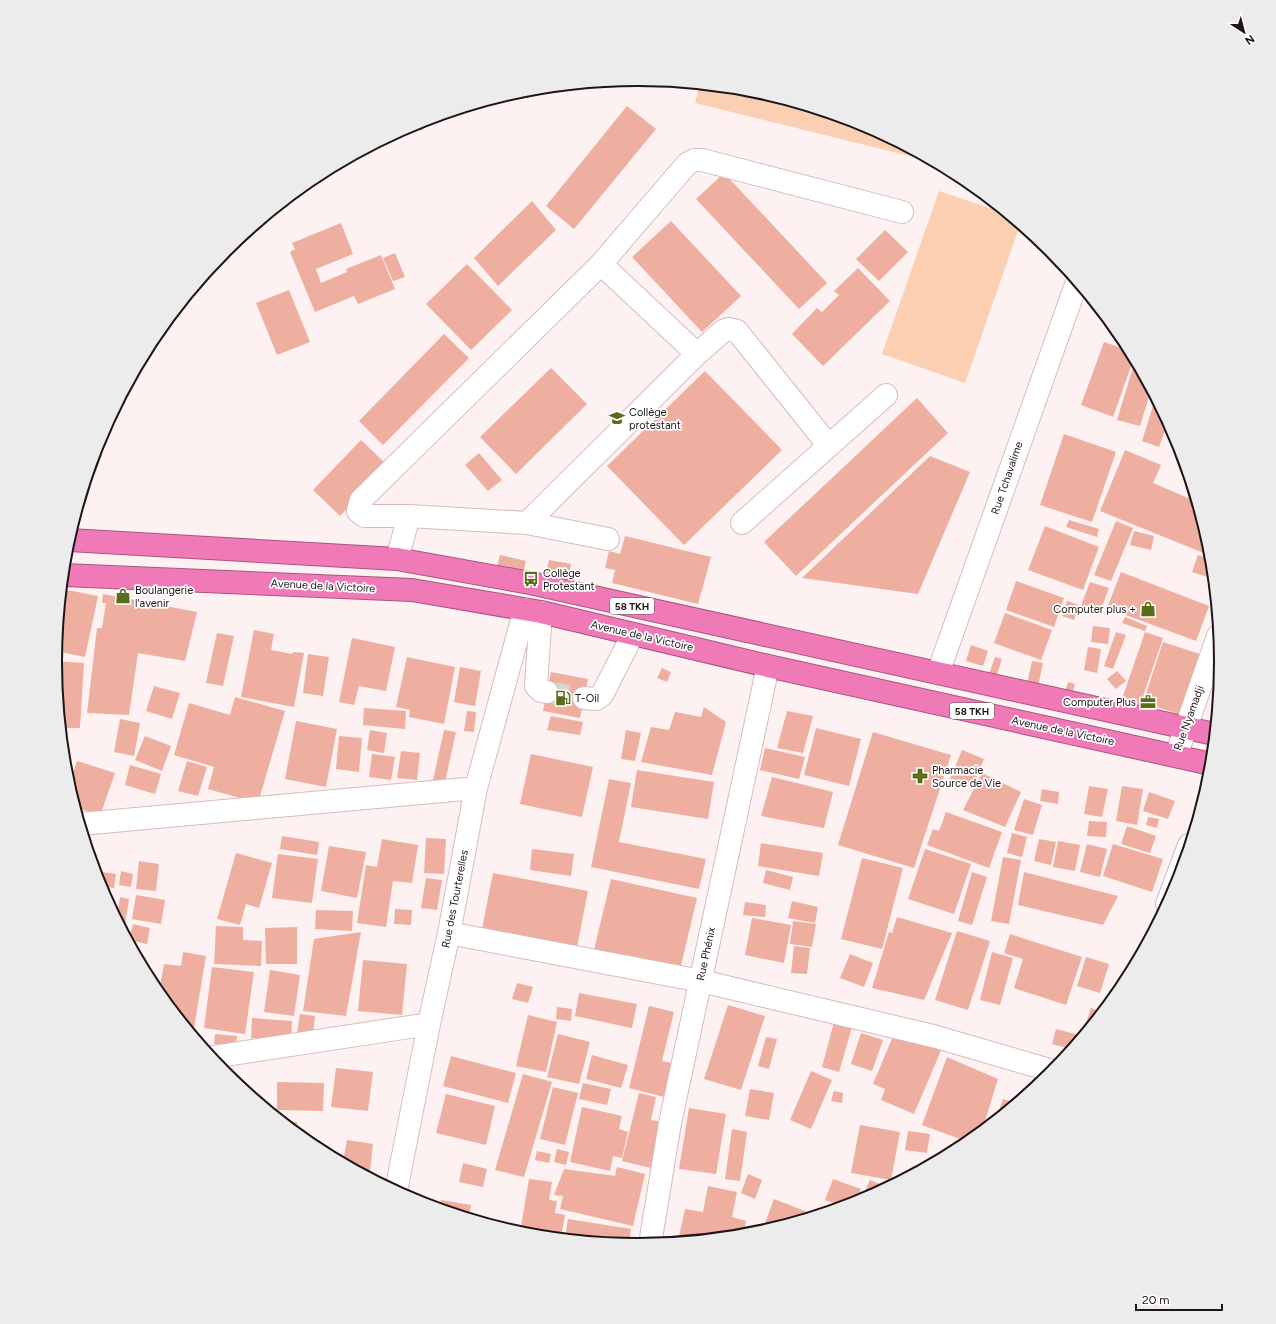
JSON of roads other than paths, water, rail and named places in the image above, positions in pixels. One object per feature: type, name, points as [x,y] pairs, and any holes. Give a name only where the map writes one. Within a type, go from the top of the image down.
[{"type":"highway","name":"58 TKH","points":[[75,540],[397,559],[530,583],[1209,733]]},
{"type":"highway","name":"Avenue de la Victoire","points":[[69,574],[412,590],[533,611],[768,666],[1205,763]]},
{"type":"street","points":[[608,539],[527,523],[409,516],[364,516],[358,511],[361,500],[601,264],[687,164],[694,160],[702,160],[902,212]]},
{"type":"street","points":[[601,264],[697,354]]},
{"type":"street","name":"Rue Tchavalime","points":[[938,673],[1075,287]]},
{"type":"street","points":[[527,523],[697,354],[723,331],[729,329],[737,331],[829,446]]},
{"type":"street","points":[[742,523],[886,395]]},
{"type":"street","points":[[397,559],[409,516]]},
{"type":"street","points":[[533,611],[536,686],[541,691],[547,692]]},
{"type":"street","name":"Rue des Tourterelles","points":[[397,1185],[429,1024],[449,933],[476,788],[533,611]]},
{"type":"street","points":[[584,698],[596,699],[602,695],[634,634]]},
{"type":"street","name":"Rue Nyamadji","points":[[1176,756],[1214,649]]},
{"type":"street","name":"Rue Phénix","points":[[651,1238],[670,1123],[768,666]]},
{"type":"street","points":[[86,824],[476,788]]},
{"type":"street","points":[[449,933],[701,981],[933,1036],[1045,1069]]},
{"type":"street","points":[[218,1056],[429,1024]]},
{"type":"tunnel","points":[[547,692],[584,698]]},
{"type":"place","name":"Collège protestant","points":[[617,418]]},
{"type":"place","name":"Collège Protestant","points":[[531,579]]},
{"type":"place","name":"Boulangerie l'avenir","points":[[123,596]]},
{"type":"place","name":"Computer plus +","points":[[1148,609]]},
{"type":"place","name":"T-Oil","points":[[563,698]]},
{"type":"place","name":"Computer Plus","points":[[1148,702]]},
{"type":"place","name":"Pharmacie Source de Vie","points":[[920,776]]}]
